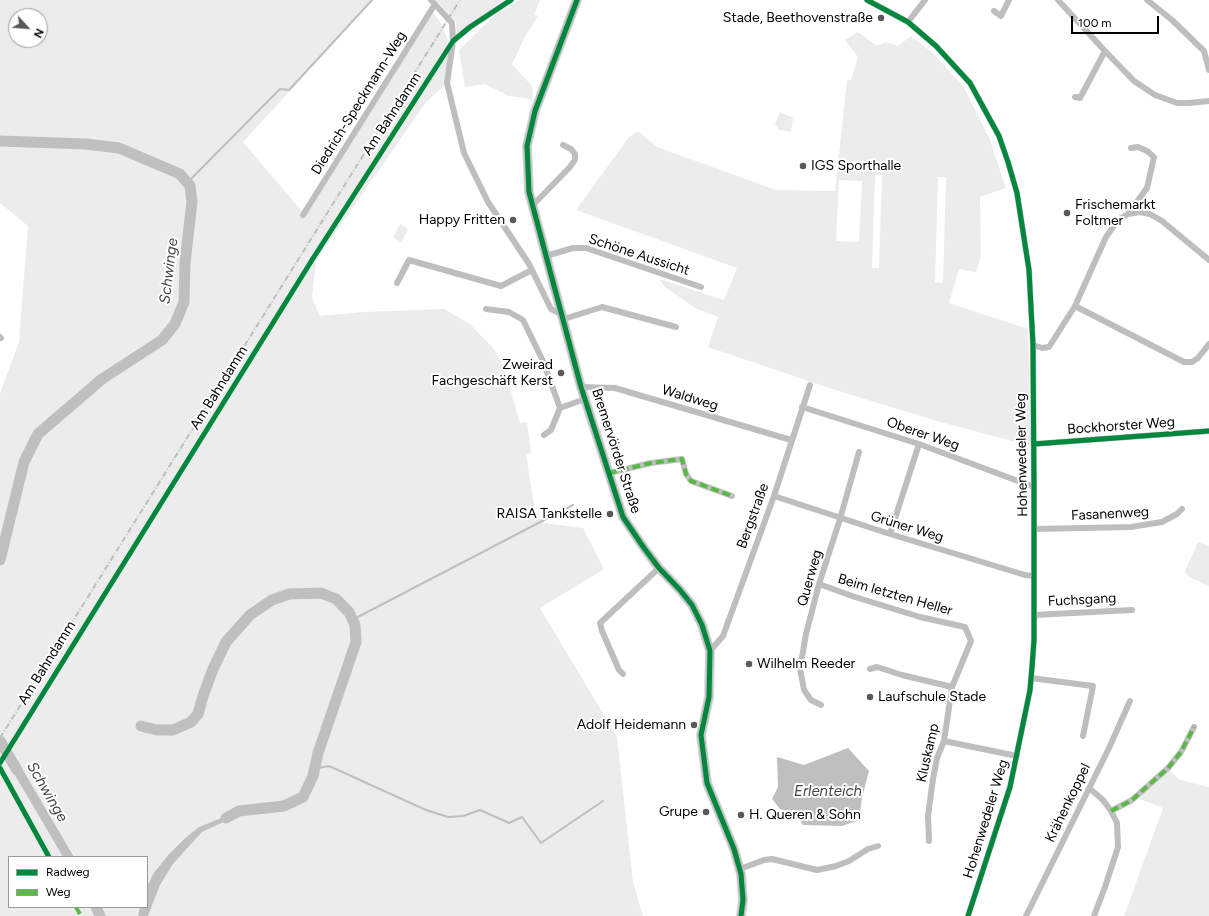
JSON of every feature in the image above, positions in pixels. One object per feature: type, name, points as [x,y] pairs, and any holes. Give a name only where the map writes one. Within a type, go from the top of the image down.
[{"type":"main road","name":"Bremervörder Straße","points":[[577,0],[535,110],[527,146],[529,192],[581,387],[623,518],[659,568],[692,605],[702,625],[710,651],[709,697],[701,735],[707,783],[734,849],[740,869],[743,900],[741,916]]},
{"type":"street","points":[[453,41],[470,27],[511,0]]},
{"type":"street","name":"Hohenwedeler Weg","points":[[867,0],[908,22],[936,46],[970,83],[998,136],[1008,162],[1017,193],[1029,270],[1033,345],[1035,529],[1034,640],[1031,678],[1017,756],[1008,795],[968,916]]},
{"type":"street","points":[[908,22],[925,0]]},
{"type":"street","points":[[994,11],[1001,16],[1009,0]]},
{"type":"street","points":[[1058,0],[1134,81],[1155,94],[1178,103],[1209,101]]},
{"type":"street","points":[[1147,0],[1172,20],[1204,51],[1209,70]]},
{"type":"street","points":[[433,2],[452,23],[453,41],[446,83],[464,153],[488,202],[529,264],[552,310],[563,317],[602,307],[676,327]]},
{"type":"street","name":"Diedrich-Speckmann-Weg","points":[[303,215],[433,2]]},
{"type":"street","points":[[1075,97],[1080,98],[1105,51]]},
{"type":"street","points":[[532,205],[575,160],[575,154],[571,149],[563,146]]},
{"type":"street","points":[[1128,214],[1147,188],[1154,157],[1138,146],[1131,148]]},
{"type":"street","points":[[1033,345],[1042,348],[1049,347],[1075,306],[1106,237],[1118,220],[1128,214],[1140,212],[1150,214],[1162,221],[1209,260]]},
{"type":"street","name":"Schöne Aussicht","points":[[546,256],[573,248],[586,248],[701,287]]},
{"type":"street","points":[[396,283],[409,260],[501,286],[532,270]]},
{"type":"street","points":[[1075,306],[1184,362],[1192,362],[1198,358],[1209,344]]},
{"type":"street","points":[[486,309],[509,312],[523,320],[543,361],[560,408],[551,430],[544,435]]},
{"type":"street","name":"Bergstraße","points":[[710,651],[723,636],[774,496],[810,385]]},
{"type":"street","name":"Waldweg","points":[[581,387],[615,388],[791,440]]},
{"type":"street","points":[[560,408],[585,399]]},
{"type":"street","name":"Oberer Weg","points":[[802,407],[919,444],[1034,487]]},
{"type":"street","name":"Bockhorster Weg","points":[[1034,444],[1209,431]]},
{"type":"street","points":[[890,534],[919,444]]},
{"type":"street","name":"Querweg","points":[[820,705],[811,700],[804,690],[800,669],[806,634],[819,584],[840,519],[859,452]]},
{"type":"street","name":"Bremervörder Straße","points":[[609,473],[651,463],[682,459],[686,474],[691,481],[732,496]]},
{"type":"street","name":"Grüner Weg","points":[[774,496],[840,519],[1025,575],[1034,576]]},
{"type":"street","name":"Fasanenweg","points":[[1035,529],[1131,527],[1162,522],[1177,514],[1182,509]]},
{"type":"street","points":[[623,674],[618,670],[600,623],[659,568]]},
{"type":"street","name":"Beim letzten Heller","points":[[819,584],[855,598],[920,617],[965,628]]},
{"type":"street","name":"Fuchsgang","points":[[1034,614],[1132,610]]},
{"type":"street","name":"Kluskamp","points":[[929,841],[928,816],[937,758],[944,741],[952,687],[971,641],[965,628]]},
{"type":"street","points":[[870,669],[877,667],[902,675],[952,687]]},
{"type":"street","points":[[1031,678],[1092,686],[1083,736]]},
{"type":"street","name":"Krähenkoppel","points":[[1026,916],[1130,701]]},
{"type":"street","points":[[1111,811],[1132,800],[1168,768],[1181,752],[1194,727]]},
{"type":"street","points":[[944,741],[1017,756]]},
{"type":"street","points":[[1089,788],[1103,800],[1117,823],[1118,847],[1094,916]]},
{"type":"street","points":[[740,869],[764,860],[772,859],[817,870],[842,864],[868,849],[878,846]]},
{"type":"shaded area","points":[[0,0],[374,0],[243,142],[305,215],[432,12],[439,20],[450,44],[444,86],[426,102],[316,261],[312,298],[320,316],[363,312],[444,309],[470,324],[493,348],[504,368],[520,423],[527,422],[531,453],[526,454],[535,512],[544,523],[583,528],[604,569],[540,608],[617,737],[633,882],[643,916],[148,916],[160,885],[173,864],[202,832],[239,815],[276,807],[239,811],[183,839],[153,874],[148,885],[148,856],[73,856],[13,754],[6,760],[62,856],[8,856],[8,908],[90,908],[94,916],[0,916],[0,393],[19,342],[28,226],[0,203]]},
{"type":"shaded area","points":[[436,0],[504,0],[457,34],[456,22]]},
{"type":"shaded area","points":[[519,0],[540,0],[534,15],[538,16],[527,33],[512,64],[532,86],[533,98],[531,103],[530,99],[509,96],[485,84],[465,87],[459,50],[496,14]]},
{"type":"shaded area","points":[[858,32],[877,46],[886,42],[898,46],[911,36],[934,54],[963,86],[990,140],[1006,188],[980,197],[981,256],[976,272],[959,269],[949,303],[1028,329],[1031,446],[937,421],[832,389],[708,347],[718,317],[697,309],[666,288],[659,279],[724,300],[737,268],[576,210],[629,137],[638,131],[657,147],[776,190],[835,191],[847,80],[851,80],[858,57],[845,40]],"holes":[[[875,175],[882,175],[879,268],[872,268]],[[938,177],[946,177],[943,283],[935,282]],[[839,180],[862,181],[859,242],[836,241]]]},
{"type":"shaded area","points":[[780,112],[793,118],[791,132],[779,130],[775,124]]},
{"type":"shaded area","points":[[400,224],[408,229],[401,243],[393,237]]},
{"type":"shaded area","points":[[1198,542],[1209,546],[1209,586],[1189,577],[1185,571]]},
{"type":"shaded area","points":[[1169,770],[1180,780],[1209,787],[1209,916],[1124,916],[1163,808],[1137,798],[1156,783]]},
{"type":"shaded area","points":[[102,908],[140,908],[138,916],[106,916]]},
{"type":"water","name":"Erlenteich","points":[[848,748],[869,771],[862,798],[859,820],[842,826],[803,825],[796,814],[780,809],[772,799],[778,787],[777,757],[804,765]]},
{"type":"water","points":[[13,753],[73,856],[62,856],[6,760],[10,758]]},
{"type":"water","points":[[284,806],[239,815],[202,832],[173,864],[160,885],[148,916],[138,916],[140,908],[148,908],[148,885],[153,874],[169,854],[199,827],[239,811]]},
{"type":"water","points":[[90,908],[102,908],[106,916],[94,916]]},
{"type":"waterway","points":[[187,183],[280,89],[289,90],[372,0]]},
{"type":"waterway","name":"Schwinge","points":[[0,141],[86,144],[119,148],[180,174],[190,186],[192,202],[185,263],[184,302],[175,324],[162,340],[102,379],[38,434],[24,462],[0,560]]},
{"type":"waterway","points":[[352,620],[573,505]]},
{"type":"waterway","points":[[141,726],[157,730],[173,730],[191,722],[198,714],[213,669],[226,642],[250,615],[272,600],[289,594],[321,593],[336,599],[349,612],[355,625],[356,642],[318,753],[313,776],[303,797],[284,806],[239,811],[226,818]]},
{"type":"waterway","name":"Schwinge","points":[[0,741],[17,770]]},
{"type":"waterway","points":[[314,769],[329,766],[426,810],[448,817],[463,816],[480,810],[509,823],[522,817],[541,843],[603,801]]},
{"type":"railway","points":[[0,738],[460,0]]},
{"type":"marked path","points":[[609,473],[651,463],[682,459],[686,474],[691,481],[732,496]]},
{"type":"marked path","points":[[1111,811],[1132,800],[1168,768],[1181,752],[1194,727]]},
{"type":"marked path","points":[[77,908],[81,916]]},
{"type":"cycle path","name":"Am Bahndamm","points":[[0,763],[312,260],[453,41],[470,27],[511,0]]},
{"type":"cycle path","points":[[577,0],[535,111],[527,146],[529,192],[581,387],[623,517],[659,568],[692,605],[702,625],[710,651],[709,697],[701,735],[707,783],[734,849],[741,874],[743,900],[741,916]]},
{"type":"cycle path","points":[[867,0],[908,22],[936,46],[970,83],[999,136],[1008,162],[1017,193],[1029,270],[1033,345],[1034,487],[1034,640],[1030,690],[1010,787],[968,916]]},
{"type":"cycle path","points":[[1034,444],[1209,431]]},
{"type":"cycle path","points":[[0,768],[48,856]]},
{"type":"place","name":"Stade, Beethovenstraße","points":[[881,18]]},
{"type":"place","name":"IGS Sporthalle","points":[[803,166]]},
{"type":"place","name":"Frischemarkt Foltmer","points":[[1067,213]]},
{"type":"place","name":"Happy Fritten","points":[[513,220]]},
{"type":"place","name":"Zweirad Fachgeschäft Kerst","points":[[561,373]]},
{"type":"place","name":"RAISA Tankstelle","points":[[610,514]]},
{"type":"place","name":"Wilhelm Reeder","points":[[749,664]]},
{"type":"place","name":"Laufschule Stade","points":[[870,697]]},
{"type":"place","name":"Adolf Heidemann","points":[[694,725]]},
{"type":"place","name":"Grupe","points":[[706,812]]},
{"type":"place","name":"H. Queren & Sohn","points":[[741,815]]}]
